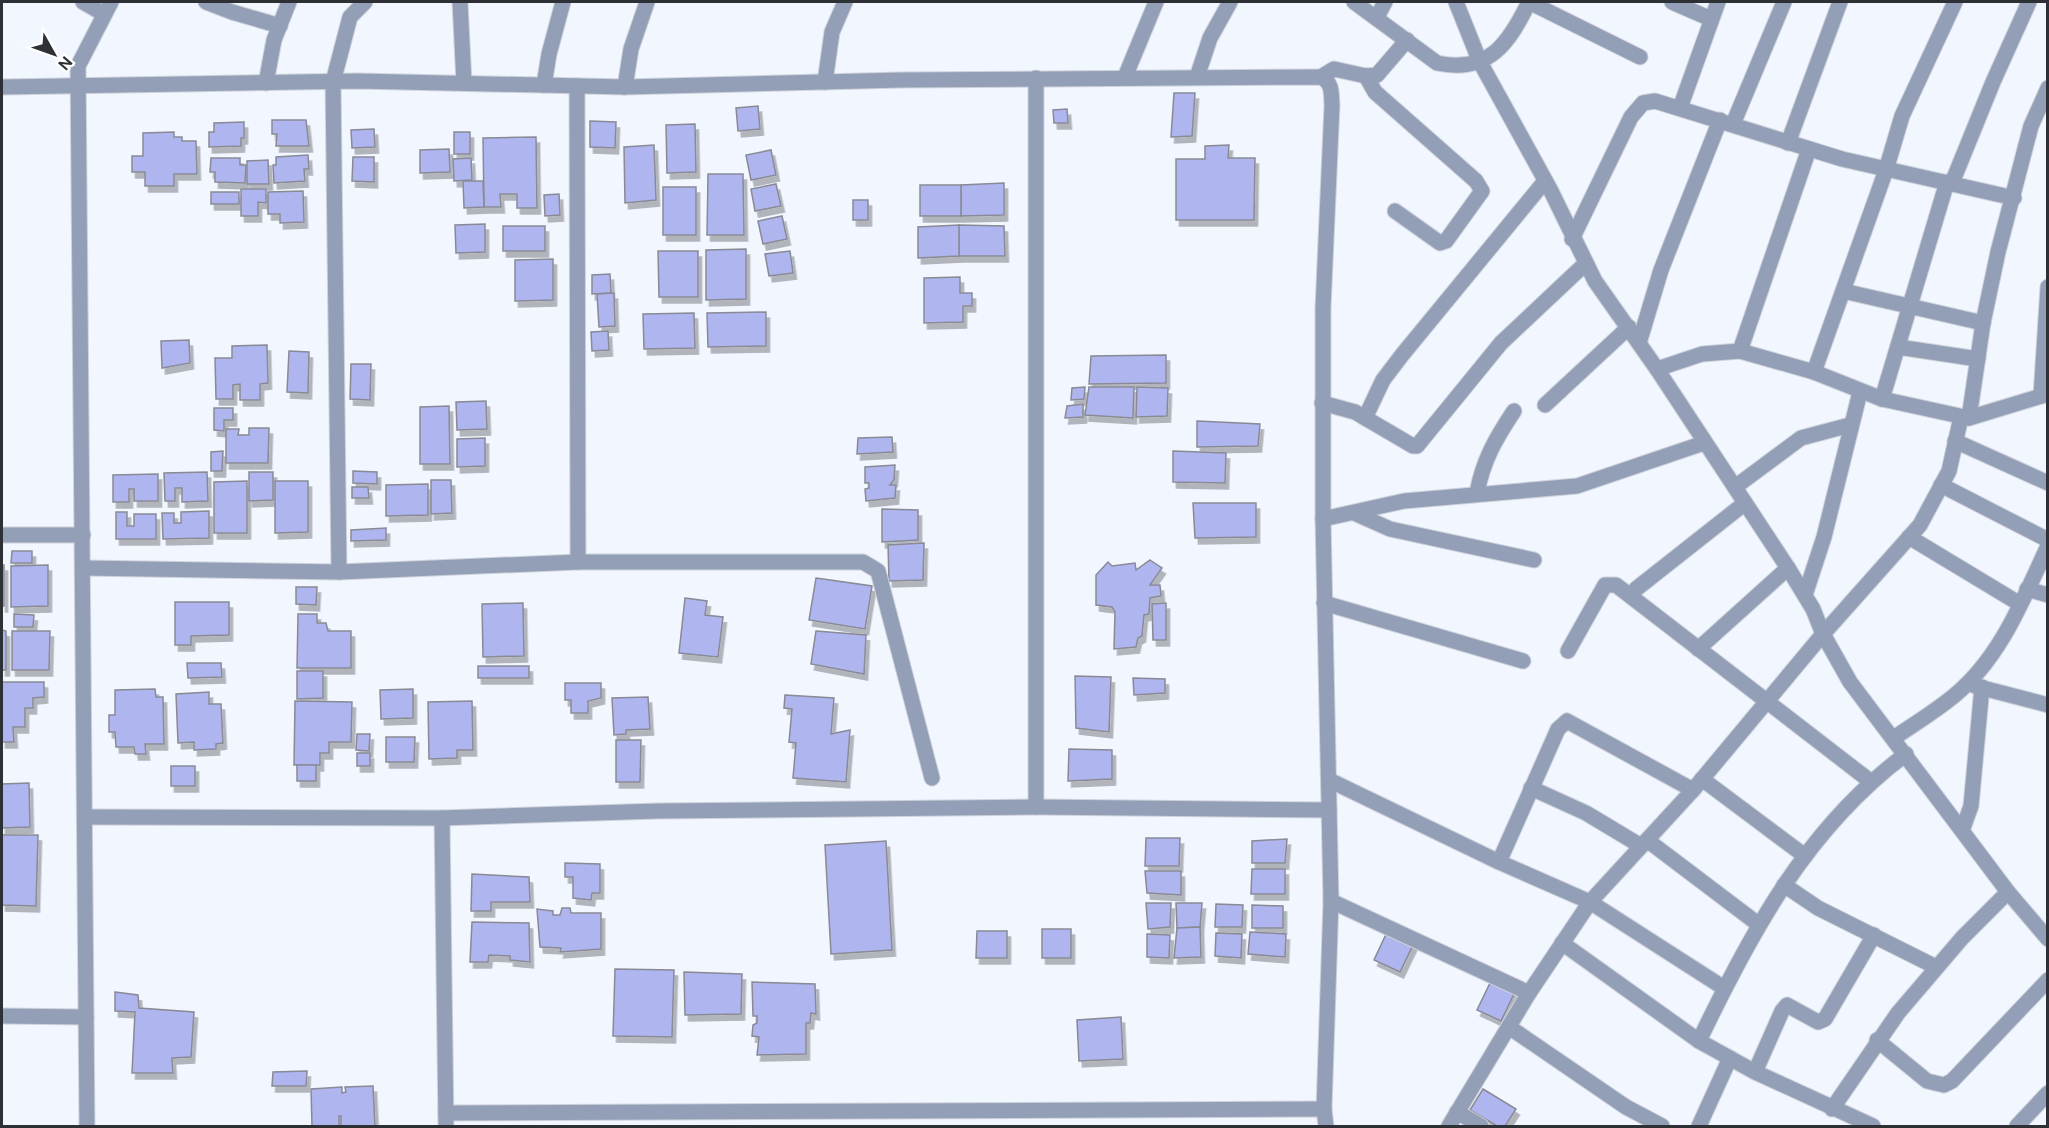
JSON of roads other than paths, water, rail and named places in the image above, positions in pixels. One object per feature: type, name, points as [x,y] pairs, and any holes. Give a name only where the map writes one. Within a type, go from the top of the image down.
[{"type":"street","points":[[83,2],[107,8],[78,66],[87,1126]]},
{"type":"street","points":[[206,2],[280,26]]},
{"type":"street","points":[[266,83],[269,58],[289,2]]},
{"type":"street","points":[[339,572],[333,82],[350,17],[365,2]]},
{"type":"street","points":[[460,2],[464,83]]},
{"type":"street","points":[[544,85],[549,54],[563,2]]},
{"type":"street","points":[[825,82],[832,32],[845,2]]},
{"type":"street","points":[[1125,77],[1156,2]]},
{"type":"street","points":[[1197,77],[1210,38],[1230,2]]},
{"type":"street","points":[[1354,2],[1377,16],[1437,63],[1445,65],[1480,62],[1490,58],[1514,32],[1529,2],[1640,57]]},
{"type":"street","points":[[1377,16],[1385,2]]},
{"type":"street","points":[[1456,2],[1480,62],[1545,181],[1585,264],[1788,568],[1820,621],[1823,634],[1851,682],[1963,828],[2008,892],[2048,939]]},
{"type":"street","points":[[1672,2],[1711,19]]},
{"type":"street","points":[[1680,108],[1718,2]]},
{"type":"street","points":[[1639,343],[1661,270],[1784,2]]},
{"type":"street","points":[[1788,143],[1840,2]]},
{"type":"street","points":[[1814,372],[1886,170],[1902,116],[1955,2]]},
{"type":"street","points":[[1882,399],[1950,182],[2029,2]]},
{"type":"street","points":[[625,87],[641,3]]},
{"type":"street","points":[[1321,77],[1334,69],[1366,76],[1377,75],[1407,40]]},
{"type":"street","points":[[1366,76],[1375,92],[1476,182],[1482,191],[1446,241],[1440,243],[1395,211]]},
{"type":"street","points":[[2,87],[333,82],[625,87],[1125,77],[1321,77],[1327,80],[1331,87],[1332,105],[1323,308],[1322,403],[1331,901],[1324,1109],[1329,1126]]},
{"type":"street","points":[[1036,78],[1036,807]]},
{"type":"street","points":[[577,86],[578,562]]},
{"type":"street","points":[[1449,1126],[1529,993],[1590,902],[1698,785],[1823,634],[1920,525],[1948,471],[1955,441],[1965,417],[1998,252],[2031,126],[2048,88]]},
{"type":"street","points":[[1572,239],[1631,117],[1643,103],[1655,101],[1788,143],[1886,170],[1950,182],[2014,198]]},
{"type":"street","points":[[1740,351],[1809,149]]},
{"type":"street","points":[[1365,418],[1383,380],[1545,181]]},
{"type":"street","points":[[1322,403],[1346,408],[1416,446],[1501,343],[1585,264]]},
{"type":"street","points":[[1657,369],[1702,354],[1740,351],[1814,372],[1882,399],[1965,417],[2044,395],[2048,287]]},
{"type":"street","points":[[1843,291],[1983,323]]},
{"type":"street","points":[[1545,405],[1629,327]]},
{"type":"street","points":[[1898,347],[1978,359]]},
{"type":"street","points":[[1805,595],[1824,537],[1860,392]]},
{"type":"street","points":[[1477,493],[1482,468],[1491,445],[1514,411]]},
{"type":"street","points":[[1734,487],[1801,438],[1850,425]]},
{"type":"street","points":[[1955,441],[2048,483]]},
{"type":"street","points":[[1323,519],[1404,501],[1577,486],[1704,443]]},
{"type":"street","points":[[1941,484],[2048,540]]},
{"type":"street","points":[[1631,596],[1636,589],[1745,503]]},
{"type":"street","points":[[1354,513],[1390,529],[1534,560]]},
{"type":"street","points":[[2,535],[83,535]]},
{"type":"street","points":[[1909,537],[2020,604]]},
{"type":"street","points":[[1963,828],[1971,806],[1975,685],[1984,666],[2003,638],[2048,546]]},
{"type":"street","points":[[83,568],[339,572],[578,562],[863,562],[878,572],[901,652],[932,778]]},
{"type":"street","points":[[1698,650],[1788,568]]},
{"type":"street","points":[[1568,651],[1605,585],[1616,585],[1631,596],[1635,602],[1870,781]]},
{"type":"street","points":[[2028,588],[2048,595]]},
{"type":"street","points":[[1324,603],[1523,661]]},
{"type":"street","points":[[1894,738],[1955,695],[1975,685],[2048,705]]},
{"type":"street","points":[[1499,862],[1558,729],[1568,721],[1698,785],[1805,856]]},
{"type":"street","points":[[1699,1041],[1758,924],[1784,885],[1833,820],[1870,781],[1906,754]]},
{"type":"street","points":[[1329,780],[1499,862],[1590,902],[1724,988]]},
{"type":"street","points":[[1531,788],[1644,843],[1758,924]]},
{"type":"street","points":[[85,817],[441,818],[658,811],[1036,807],[1329,810]]},
{"type":"street","points":[[441,818],[446,1120],[1324,1109]]},
{"type":"street","points":[[1784,885],[1818,909],[1936,967]]},
{"type":"street","points":[[1833,1109],[1877,1040],[1936,967],[2008,892]]},
{"type":"street","points":[[1331,901],[1529,993]]},
{"type":"street","points":[[1755,1072],[1782,1011],[1787,1005],[1818,1022],[1825,1019],[1874,936]]},
{"type":"street","points":[[1562,943],[1699,1041],[1755,1072],[1873,1126]]},
{"type":"street","points":[[1877,1040],[1927,1081],[1944,1085],[1952,1081],[2048,980]]},
{"type":"street","points":[[2,1016],[86,1017]]},
{"type":"street","points":[[1509,1027],[1626,1107],[1662,1126]]},
{"type":"street","points":[[1699,1126],[1730,1058]]},
{"type":"street","points":[[2018,1126],[2048,1093]]},
{"type":"street","points":[[1458,1112],[1481,1126]]}]
